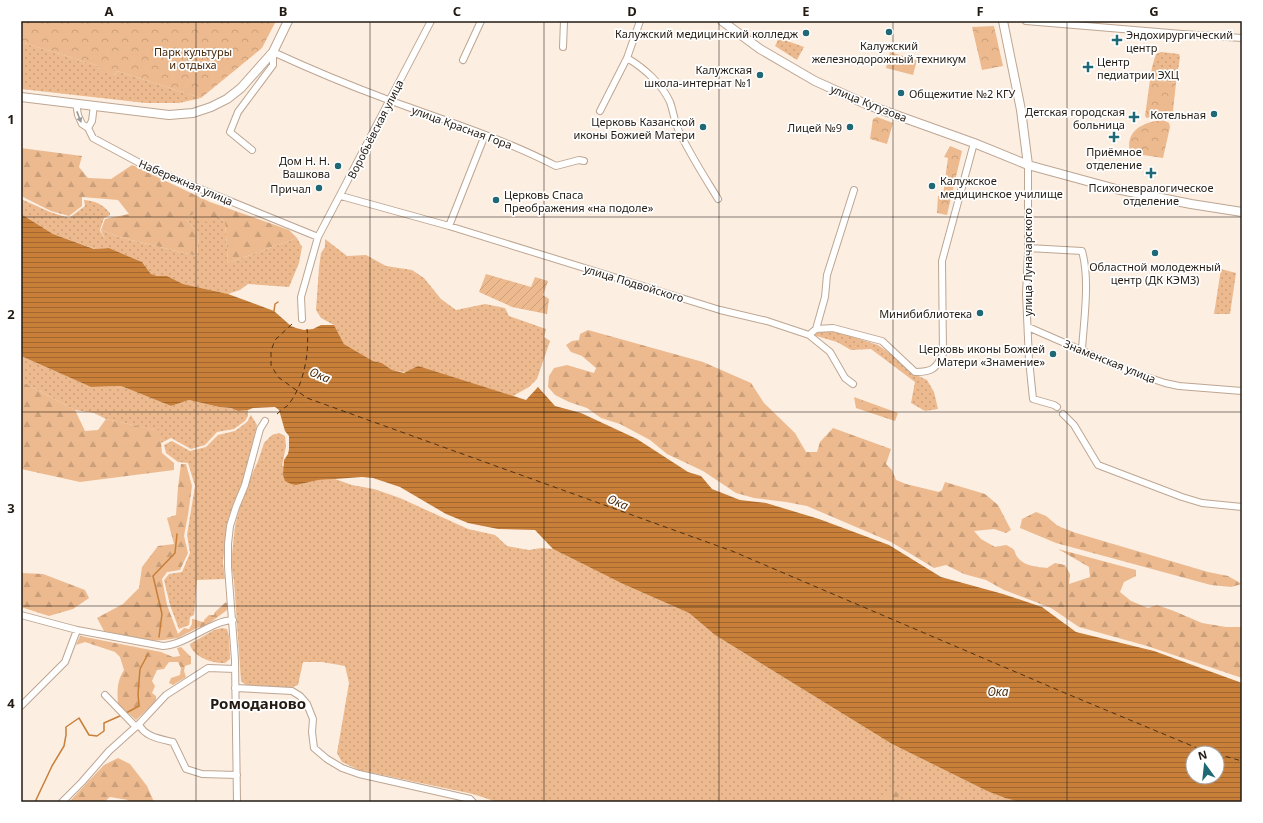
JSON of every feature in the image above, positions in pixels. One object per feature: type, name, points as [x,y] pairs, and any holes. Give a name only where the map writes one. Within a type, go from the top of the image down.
[{"type":"main road","points":[[21,97],[169,115],[193,113],[211,107],[227,99],[253,75],[273,52],[288,21]]},
{"type":"main road","name":"улица Кутузова","points":[[722,21],[760,49],[815,81],[868,105],[974,143],[1028,165],[1116,189],[1191,204],[1242,212]]},
{"type":"main road","name":"улица Луначарского","points":[[1003,21],[1021,110],[1028,165]]},
{"type":"street","name":"Воробьёвская улица","points":[[302,319],[301,297],[318,237],[341,196],[389,100],[431,21]]},
{"type":"street","points":[[463,60],[481,21]]},
{"type":"street","points":[[563,47],[564,21]]},
{"type":"street","points":[[600,111],[627,58],[640,21]]},
{"type":"street","points":[[1026,21],[1242,38]]},
{"type":"street","name":"улица Красная Гора","points":[[273,52],[389,100],[527,151],[556,166],[584,160]]},
{"type":"street","points":[[252,150],[230,132],[238,112],[274,64],[273,52]]},
{"type":"street","points":[[627,58],[635,62],[660,84],[670,103],[677,128],[718,199]]},
{"type":"street","name":"Набережная улица","points":[[76,103],[78,115],[82,124],[88,128],[93,138],[149,168],[318,237]]},
{"type":"street","points":[[88,128],[92,121],[94,105]]},
{"type":"street","points":[[449,226],[485,135]]},
{"type":"street","points":[[816,329],[833,328],[882,341],[915,372],[932,370],[939,363],[943,354],[942,261],[974,143]]},
{"type":"street","name":"улица Луначарского","points":[[1028,165],[1028,248],[1026,294],[1032,399],[1057,407]]},
{"type":"street","points":[[854,190],[827,275],[825,297],[816,329],[809,335],[830,352],[845,378],[854,384]]},
{"type":"street","name":"улица Подвойского","points":[[341,196],[449,226],[720,310],[767,321],[809,335]]},
{"type":"street","points":[[1028,248],[1082,251],[1085,263],[1082,349]]},
{"type":"street","name":"Знаменская улица","points":[[1028,327],[1130,371],[1165,383],[1179,386],[1242,391]]},
{"type":"street","points":[[1063,414],[1074,425],[1098,464],[1182,497],[1202,503],[1242,507]]},
{"type":"street","points":[[237,802],[236,688],[233,620],[228,568],[228,544],[230,526],[245,486],[260,429],[265,421]]},
{"type":"street","points":[[21,615],[77,630],[156,646],[168,646],[199,634],[218,623],[233,620]]},
{"type":"street","points":[[21,706],[65,662],[77,630]]},
{"type":"street","points":[[62,802],[109,751],[166,695],[208,668],[235,669]]},
{"type":"street","points":[[236,688],[292,691],[300,696],[307,704],[313,719],[312,732],[314,748],[327,759],[342,768],[359,774],[470,799],[473,802]]},
{"type":"street","points":[[105,695],[118,711],[145,732],[154,737],[173,742],[186,769],[202,774],[237,775]]},
{"type":"green space","name":"Парк культуры и отдыха","points":[[21,21],[276,21],[262,48],[201,98],[117,71],[115,75],[98,70],[99,66],[21,42]]},
{"type":"green space","points":[[994,26],[1003,66],[982,70],[972,27]]},
{"type":"green space","points":[[779,38],[804,47],[797,60],[775,46]]},
{"type":"green space","points":[[21,42],[99,66],[98,69],[115,75],[117,71],[201,98],[179,103],[146,103],[21,89]]},
{"type":"green space","points":[[890,52],[917,60],[913,75],[886,68]]},
{"type":"green space","points":[[1161,52],[1179,54],[1180,57],[1176,83],[1150,80],[1156,54]]},
{"type":"green space","points":[[1150,80],[1176,83],[1173,111],[1147,118],[1145,116]]},
{"type":"green space","points":[[877,117],[893,123],[887,144],[870,139],[873,119]]},
{"type":"green space","points":[[1160,120],[1169,123],[1170,127],[1163,158],[1130,153],[1130,139],[1136,129],[1147,123]]},
{"type":"green space","points":[[950,146],[962,151],[947,215],[937,213],[938,196],[943,195],[948,158],[944,157]]},
{"type":"green space","points":[[21,148],[82,156],[79,167],[88,178],[111,179],[132,165],[210,202],[289,230],[297,238],[228,263],[225,222],[219,216],[210,224],[194,214],[185,218],[199,234],[197,256],[119,237],[101,230],[105,219],[129,214],[118,200],[82,197],[82,206],[69,216],[51,211],[21,196]]},
{"type":"green space","points":[[21,199],[50,212],[69,218],[85,206],[84,200],[92,201],[104,207],[110,213],[110,215],[104,218],[100,230],[105,239],[101,230],[119,237],[197,256],[199,234],[185,218],[194,214],[219,216],[225,222],[228,263],[297,238],[302,247],[299,263],[289,287],[248,284],[240,290],[228,294],[183,284],[167,276],[157,276],[151,274],[142,262],[109,248],[95,249],[53,234],[21,214]]},
{"type":"green space","points":[[325,239],[347,256],[366,255],[386,266],[412,270],[424,278],[441,299],[456,310],[485,304],[505,308],[509,316],[546,329],[544,337],[550,341],[537,379],[529,387],[513,396],[479,386],[392,370],[382,363],[373,361],[344,344],[334,325],[321,318],[316,310],[319,268],[321,253],[325,247]]},
{"type":"green space","points":[[1221,269],[1236,273],[1230,314],[1214,314]]},
{"type":"green space","points":[[486,274],[531,287],[535,277],[548,281],[543,295],[549,299],[547,314],[512,307],[479,292]]},
{"type":"green space","points":[[588,330],[703,362],[751,383],[764,403],[795,433],[806,452],[817,452],[820,442],[833,428],[891,449],[886,464],[892,470],[896,480],[939,492],[942,490],[945,482],[985,494],[998,505],[1011,530],[1006,533],[994,529],[974,531],[981,539],[995,547],[1006,545],[1010,547],[1014,550],[1019,559],[1028,565],[1047,568],[1055,563],[1065,565],[1070,574],[1069,584],[1090,577],[1089,567],[1058,549],[1136,570],[1136,576],[1124,582],[1120,592],[1131,601],[1148,608],[1157,605],[1202,623],[1226,627],[1242,627],[1242,678],[1147,646],[1079,627],[1051,608],[1004,590],[986,580],[964,574],[946,565],[934,568],[891,542],[807,506],[754,498],[736,493],[703,471],[667,454],[650,440],[620,424],[601,418],[587,408],[569,402],[555,395],[548,387],[549,376],[554,368],[567,365],[594,373],[596,368],[582,356],[571,352],[566,345],[572,341],[579,340],[580,334]]},
{"type":"green space","points":[[832,330],[878,345],[914,374],[927,380],[934,392],[938,409],[925,411],[911,403],[915,382],[871,349],[851,350],[837,342],[813,335],[817,331]]},
{"type":"green space","points":[[21,356],[91,387],[121,386],[171,406],[189,400],[219,407],[231,408],[238,411],[248,410],[248,416],[245,421],[234,429],[217,432],[205,445],[191,449],[171,438],[161,443],[159,431],[106,419],[94,413],[75,410],[21,381]]},
{"type":"green space","points":[[21,381],[75,410],[85,431],[98,430],[106,419],[160,431],[162,453],[174,463],[174,470],[80,482],[21,469]]},
{"type":"green space","points":[[854,397],[898,413],[895,421],[856,408]]},
{"type":"green space","points":[[251,415],[257,425],[243,481],[228,519],[223,562],[225,579],[197,580],[194,615],[190,617],[189,625],[179,629],[170,605],[164,580],[169,574],[182,572],[190,553],[187,535],[195,486],[188,463],[178,462],[166,453],[164,445],[172,441],[190,451],[206,447],[218,435],[235,431],[247,422]]},
{"type":"green space","points":[[279,433],[285,436],[286,446],[282,466],[318,480],[335,479],[352,485],[374,489],[400,498],[468,529],[495,535],[507,546],[529,550],[541,548],[553,549],[623,584],[689,613],[715,635],[892,744],[987,791],[1020,802],[497,802],[473,794],[359,770],[342,762],[337,753],[349,683],[345,666],[322,662],[303,662],[298,685],[290,688],[247,686],[241,681],[234,581],[231,564],[235,526],[243,495],[264,443],[272,435]]},
{"type":"green space","points":[[181,464],[186,464],[192,486],[184,536],[188,553],[180,570],[167,572],[162,579],[167,605],[178,634],[184,628],[189,629],[192,624],[192,619],[204,622],[209,615],[214,615],[215,612],[226,602],[228,605],[227,610],[207,625],[197,628],[178,638],[151,641],[104,631],[97,618],[123,604],[139,588],[142,567],[158,546],[174,544],[167,518],[176,515]]},
{"type":"green space","points":[[1036,512],[1046,516],[1058,526],[1076,533],[1208,572],[1228,576],[1242,584],[1231,587],[1211,585],[1056,543],[1020,528],[1022,519]]},
{"type":"green space","points":[[21,573],[43,574],[85,590],[89,598],[73,609],[49,616],[21,607]]},
{"type":"green space","points":[[222,628],[227,629],[229,636],[230,659],[225,663],[220,663],[204,659],[195,653],[190,644],[214,630]]},
{"type":"green space","points":[[80,636],[161,652],[173,657],[180,656],[177,648],[181,647],[191,657],[191,664],[185,666],[184,671],[186,677],[173,685],[169,683],[171,678],[180,675],[181,668],[178,662],[169,662],[164,669],[157,670],[152,681],[155,686],[152,693],[156,696],[156,701],[136,720],[118,704],[118,686],[124,670],[120,657],[115,652],[85,642],[76,645]]},
{"type":"green space","points":[[118,758],[130,764],[147,786],[154,802],[128,802],[128,800],[110,797],[104,802],[69,802],[104,765]]},
{"type":"green space","points":[[894,788],[898,791],[899,799],[896,802],[884,802],[882,796]]},
{"type":"water","name":"Ока","points":[[21,214],[53,234],[94,249],[109,248],[142,262],[151,274],[157,276],[167,276],[183,284],[228,294],[274,311],[291,326],[296,328],[304,330],[313,329],[321,325],[334,325],[344,344],[373,361],[382,363],[392,370],[404,373],[418,366],[526,400],[538,387],[555,406],[581,413],[637,439],[688,472],[701,476],[712,489],[740,500],[766,503],[819,519],[889,545],[941,577],[1003,594],[1042,607],[1076,632],[1154,651],[1242,683],[1242,802],[1020,802],[1005,798],[987,791],[892,744],[715,635],[689,613],[623,584],[553,549],[535,530],[498,529],[468,523],[446,514],[400,487],[373,478],[362,477],[318,480],[296,485],[285,481],[283,475],[284,460],[288,454],[289,436],[285,431],[279,410],[275,407],[253,408],[238,411],[231,408],[219,407],[189,400],[171,406],[121,386],[91,387],[21,356]]},
{"type":"waterway","points":[[274,311],[275,304],[278,302]]},
{"type":"waterway","points":[[159,637],[162,614],[153,576],[175,553],[177,534]]},
{"type":"waterway","points":[[126,713],[139,706],[138,694],[140,669],[148,654]]},
{"type":"waterway","points":[[35,802],[52,766],[64,746],[66,727],[79,718],[89,735],[97,736],[104,731],[104,723],[122,715]]},
{"type":"ferry route","points":[[292,324],[275,340],[271,351],[271,365],[278,377],[307,398],[732,551],[1190,745]]},
{"type":"ferry route","points":[[277,414],[293,399],[301,380],[306,359],[308,338],[307,329]]},
{"type":"ferry route","points":[[1225,756],[1242,761]]},
{"type":"place","name":"Калужский железнодорожный техникум","points":[[889,32]]},
{"type":"place","name":"Калужский медицинский колледж","points":[[806,33]]},
{"type":"place","name":"Эндохирургический центр","points":[[1117,40]]},
{"type":"place","name":"Центр педиатрии ЭХЦ","points":[[1088,67]]},
{"type":"place","name":"Калужская школа-интернат №1","points":[[760,75]]},
{"type":"place","name":"Общежитие №2 КГУ","points":[[901,93]]},
{"type":"place","name":"Котельная","points":[[1214,114]]},
{"type":"place","name":"Детская городская больница","points":[[1134,117]]},
{"type":"place","name":"Церковь Казанской иконы Божией Матери","points":[[703,127]]},
{"type":"place","name":"Лицей №9","points":[[850,127]]},
{"type":"place","name":"Приёмное отделение","points":[[1114,137]]},
{"type":"place","name":"Дом Н. Н. Вашкова","points":[[338,166]]},
{"type":"place","name":"Психоневралогическое отделение","points":[[1151,173]]},
{"type":"place","name":"Калужское медицинское училище","points":[[932,186]]},
{"type":"place","name":"Причал","points":[[319,188]]},
{"type":"place","name":"Церковь Спаса Преображения «на подоле»","points":[[496,200]]},
{"type":"place","name":"Областной молодежный центр (ДК КЭМЗ)","points":[[1155,253]]},
{"type":"place","name":"Минибиблиотека","points":[[980,313]]},
{"type":"place","name":"Церковь иконы Божией Матери «Знамение»","points":[[1053,354]]},
{"type":"district","name":"Ромоданово","points":[[258,703]]}]
